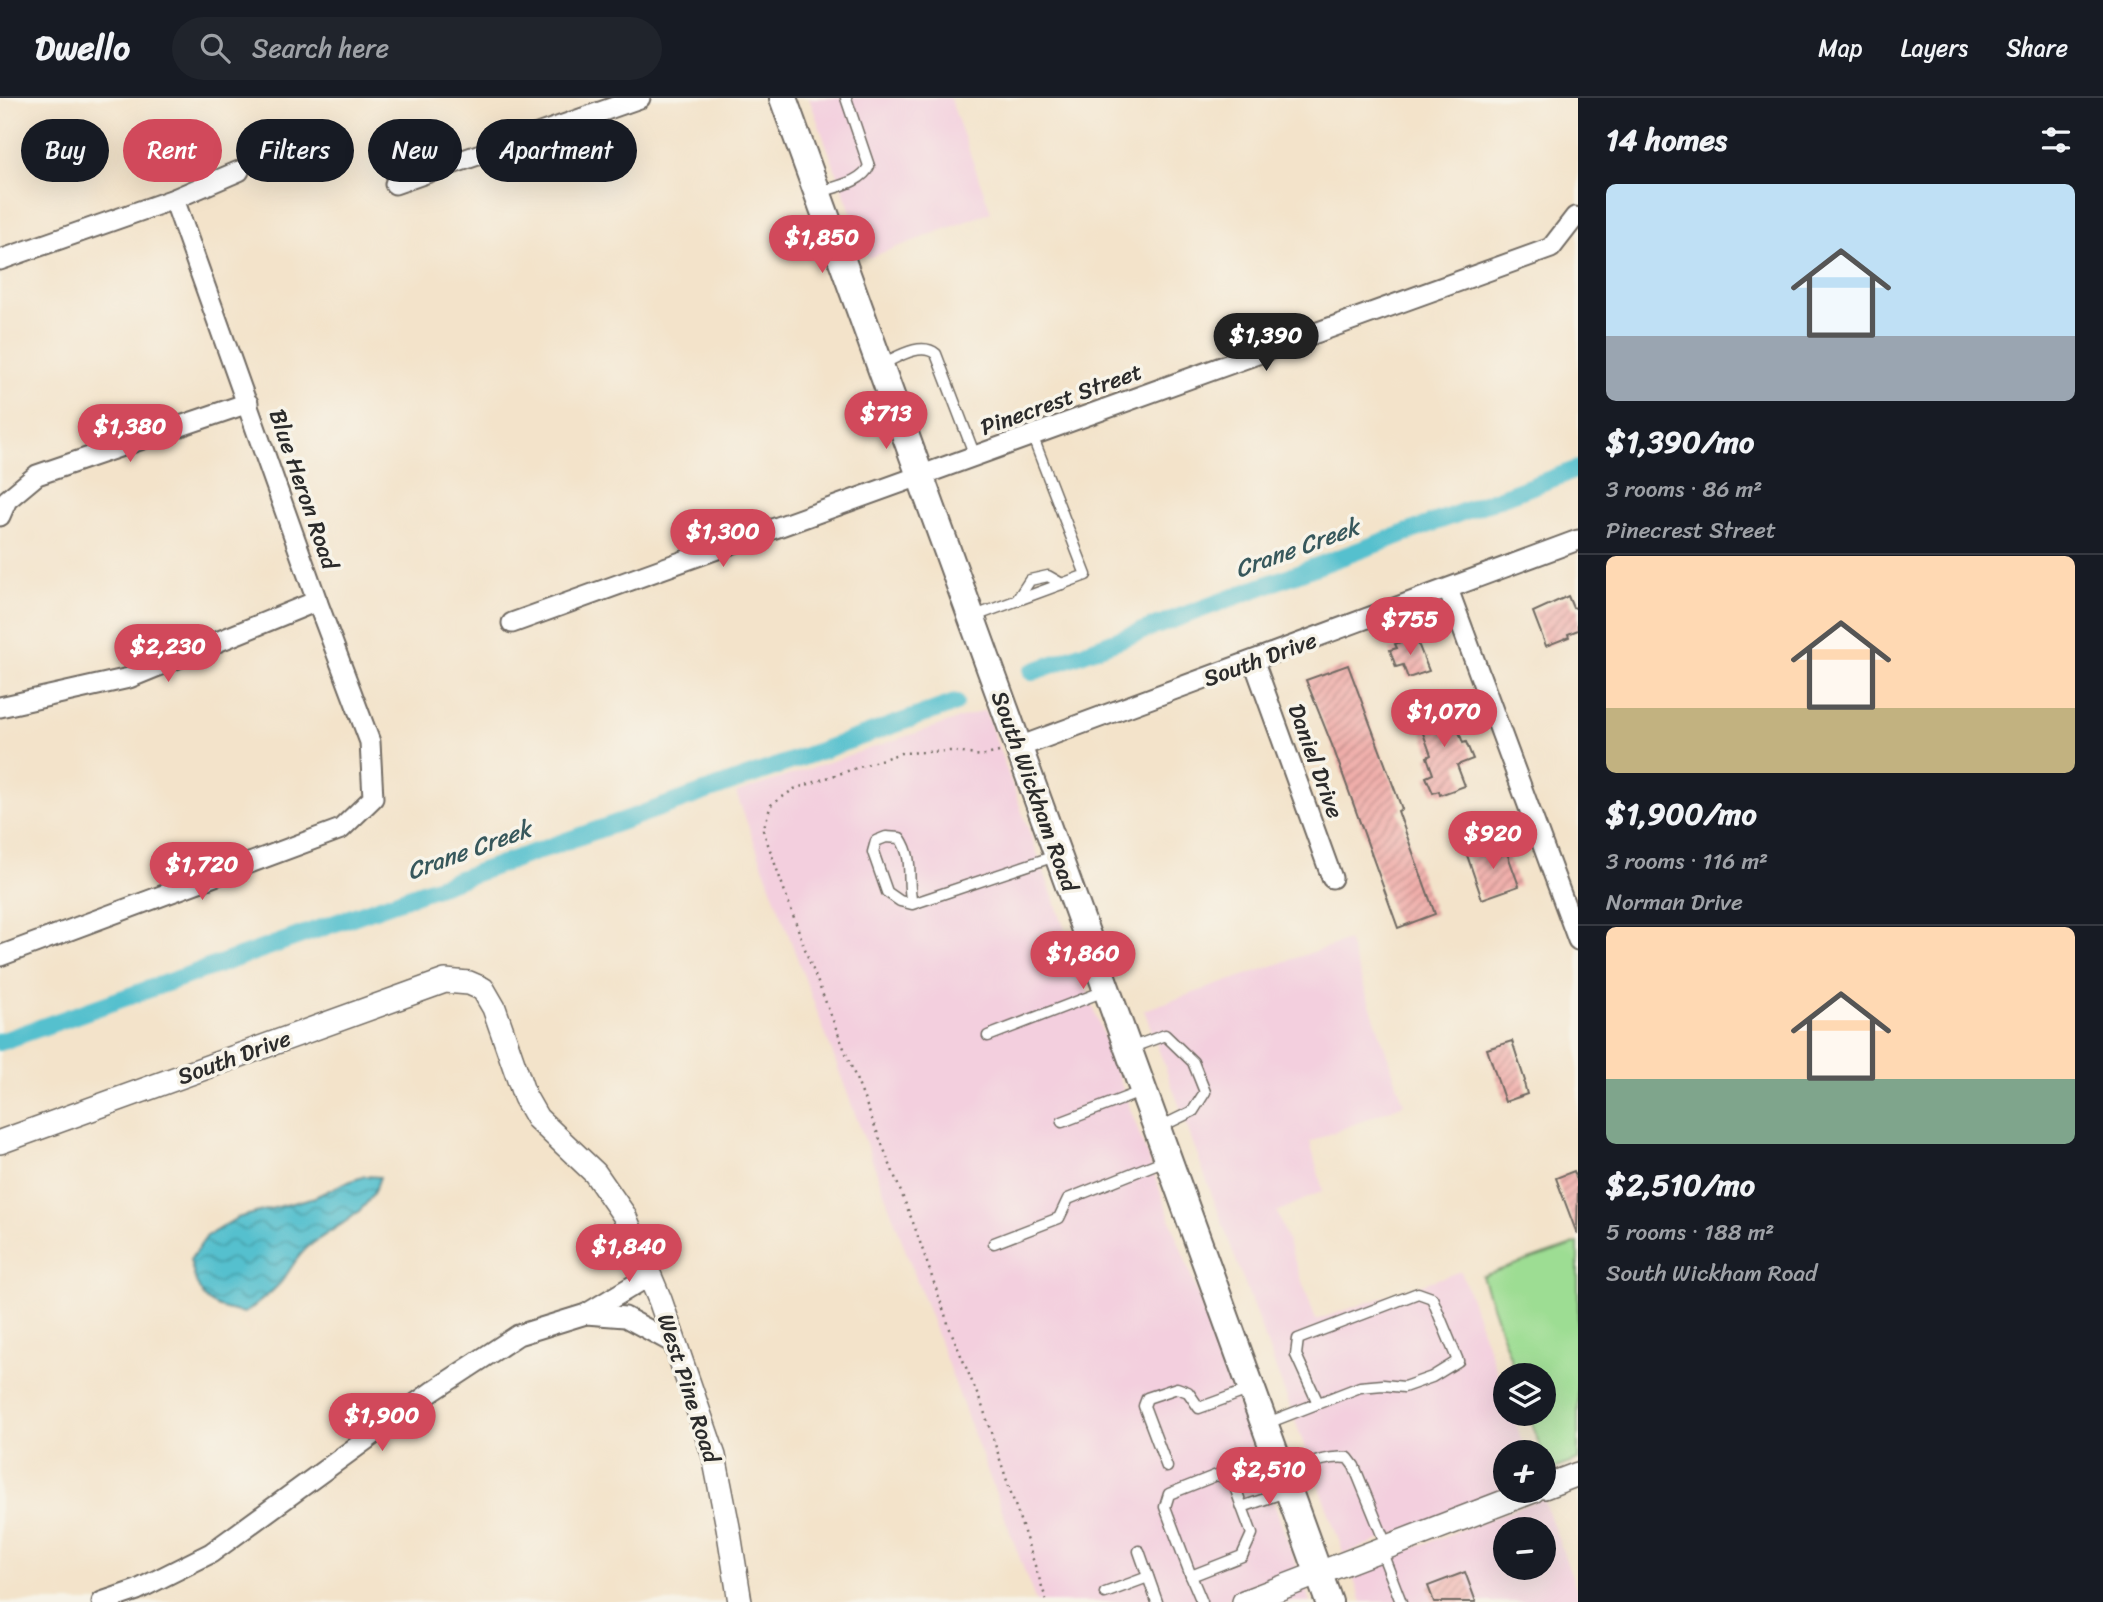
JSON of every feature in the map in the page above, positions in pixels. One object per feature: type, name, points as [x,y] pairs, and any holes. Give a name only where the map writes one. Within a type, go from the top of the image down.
[{"type":"main road","name":"South Wickham Road","points":[[783,98],[1329,1602]]},
{"type":"street","points":[[395,184],[640,98]]},
{"type":"street","points":[[0,260],[174,199],[236,172]]},
{"type":"street","name":"Blue Heron Road","points":[[0,956],[341,829],[373,798],[370,742],[174,199]]},
{"type":"street","name":"Pinecrest Street","points":[[512,623],[1551,248],[1576,217]]},
{"type":"street","points":[[0,516],[7,500],[37,475],[248,402]]},
{"type":"street","name":"South Drive","points":[[1019,747],[1578,540]]},
{"type":"street","points":[[1448,589],[1578,940]]},
{"type":"street","points":[[0,707],[129,678],[317,601]]},
{"type":"street","name":"Daniel Drive","points":[[1254,662],[1332,878]]},
{"type":"street","name":"South Drive","points":[[0,1142],[445,981],[469,983]]},
{"type":"street","name":"West Pine Road","points":[[469,983],[483,989],[494,1008],[524,1097],[537,1118],[595,1172],[624,1216],[675,1344],[713,1456],[729,1527],[740,1602]]},
{"type":"street","points":[[102,1602],[137,1590],[211,1553],[433,1391],[518,1335],[586,1314],[649,1276]]},
{"type":"street","points":[[586,1314],[625,1317],[675,1344]]},
{"type":"street","points":[[1556,1482],[1578,1474]]},
{"type":"street","points":[[1244,1602],[1503,1503]]},
{"type":"lane","points":[[817,193],[860,177],[866,173],[869,166],[846,98]]},
{"type":"lane","points":[[880,365],[920,349],[930,349],[936,354],[975,456]]},
{"type":"lane","points":[[972,617],[1086,575],[1032,435]]},
{"type":"lane","points":[[912,904],[908,883],[911,873],[908,849],[900,838],[886,836],[876,841],[873,852],[887,892],[900,901],[912,904],[1058,855]]},
{"type":"lane","points":[[988,1036],[1107,990]]},
{"type":"lane","points":[[1129,1048],[1165,1035],[1193,1062],[1205,1092],[1193,1111],[1157,1128]]},
{"type":"lane","points":[[1062,1122],[1144,1091]]},
{"type":"lane","points":[[994,1243],[1059,1218],[1068,1199],[1168,1159]]},
{"type":"lane","points":[[1264,1424],[1360,1387],[1404,1387],[1432,1377],[1458,1361],[1432,1298],[1418,1293],[1298,1339],[1296,1355],[1318,1403]]},
{"type":"lane","points":[[1167,1467],[1144,1406],[1147,1398],[1177,1388],[1188,1392],[1199,1408],[1252,1389]]},
{"type":"lane","points":[[1242,1507],[1286,1483],[1319,1460],[1348,1458],[1354,1466],[1401,1602]]},
{"type":"lane","points":[[1191,1576],[1242,1556],[1252,1535],[1233,1481],[1217,1475],[1169,1494],[1165,1507],[1191,1576],[1202,1602]]},
{"type":"lane","points":[[1139,1551],[1157,1602]]},
{"type":"lane","points":[[1105,1593],[1148,1577]]},
{"type":"path","points":[[1019,747],[981,756],[951,751],[901,753],[794,789],[771,805],[763,830],[809,960],[914,1225],[950,1329],[983,1408],[1047,1602]]},
{"type":"shaded area","points":[[809,98],[950,98],[991,212],[868,258]]},
{"type":"shaded area","points":[[985,710],[1299,1572],[1219,1602],[1036,1602],[736,793]]},
{"type":"shaded area","points":[[1348,940],[1404,1104],[1310,1142],[1323,1191],[1277,1212],[1316,1320],[1461,1271],[1494,1363],[1493,1426],[1516,1426],[1522,1440],[1493,1440],[1493,1496],[1344,1554],[1144,1010]]},
{"type":"shaded area","points":[[1530,1503],[1545,1503],[1550,1517],[1494,1517]]},
{"type":"shaded area","points":[[1493,1517],[1493,1580],[1556,1580],[1556,1533],[1578,1593],[1578,1602],[1362,1602],[1351,1572]]},
{"type":"shaded area","points":[[1306,1589],[1310,1602],[1272,1602]]},
{"type":"green space","points":[[1578,1243],[1578,1460],[1556,1468],[1556,1440],[1538,1440],[1533,1426],[1556,1426],[1556,1363],[1512,1363],[1482,1276]]},
{"type":"water","points":[[365,1176],[380,1177],[368,1201],[351,1218],[308,1247],[278,1285],[245,1313],[212,1304],[201,1292],[190,1260],[207,1236],[237,1218],[315,1197]]},
{"type":"building","points":[[1568,596],[1573,608],[1578,607],[1578,630],[1568,634],[1569,637],[1546,646],[1533,612]]},
{"type":"building","points":[[1415,636],[1429,671],[1408,678],[1403,665],[1396,667],[1390,650],[1397,648],[1395,644]]},
{"type":"building","points":[[1348,665],[1402,809],[1398,811],[1435,914],[1398,928],[1306,680]]},
{"type":"building","points":[[1448,702],[1463,743],[1466,742],[1473,759],[1457,765],[1465,786],[1440,795],[1439,791],[1433,793],[1426,777],[1433,774],[1427,757],[1431,755],[1416,714]]},
{"type":"building","points":[[1503,842],[1519,886],[1482,899],[1467,855]]},
{"type":"building","points":[[1512,1041],[1527,1094],[1505,1102],[1487,1049]]},
{"type":"building","points":[[1574,1171],[1578,1183],[1577,1234],[1556,1178]]},
{"type":"building","points":[[1465,1572],[1476,1602],[1434,1602],[1428,1586]]},
{"type":"waterway","name":"Crane Creek","points":[[1032,672],[1578,469]]},
{"type":"waterway","name":"Crane Creek","points":[[0,1042],[955,703]]}]
